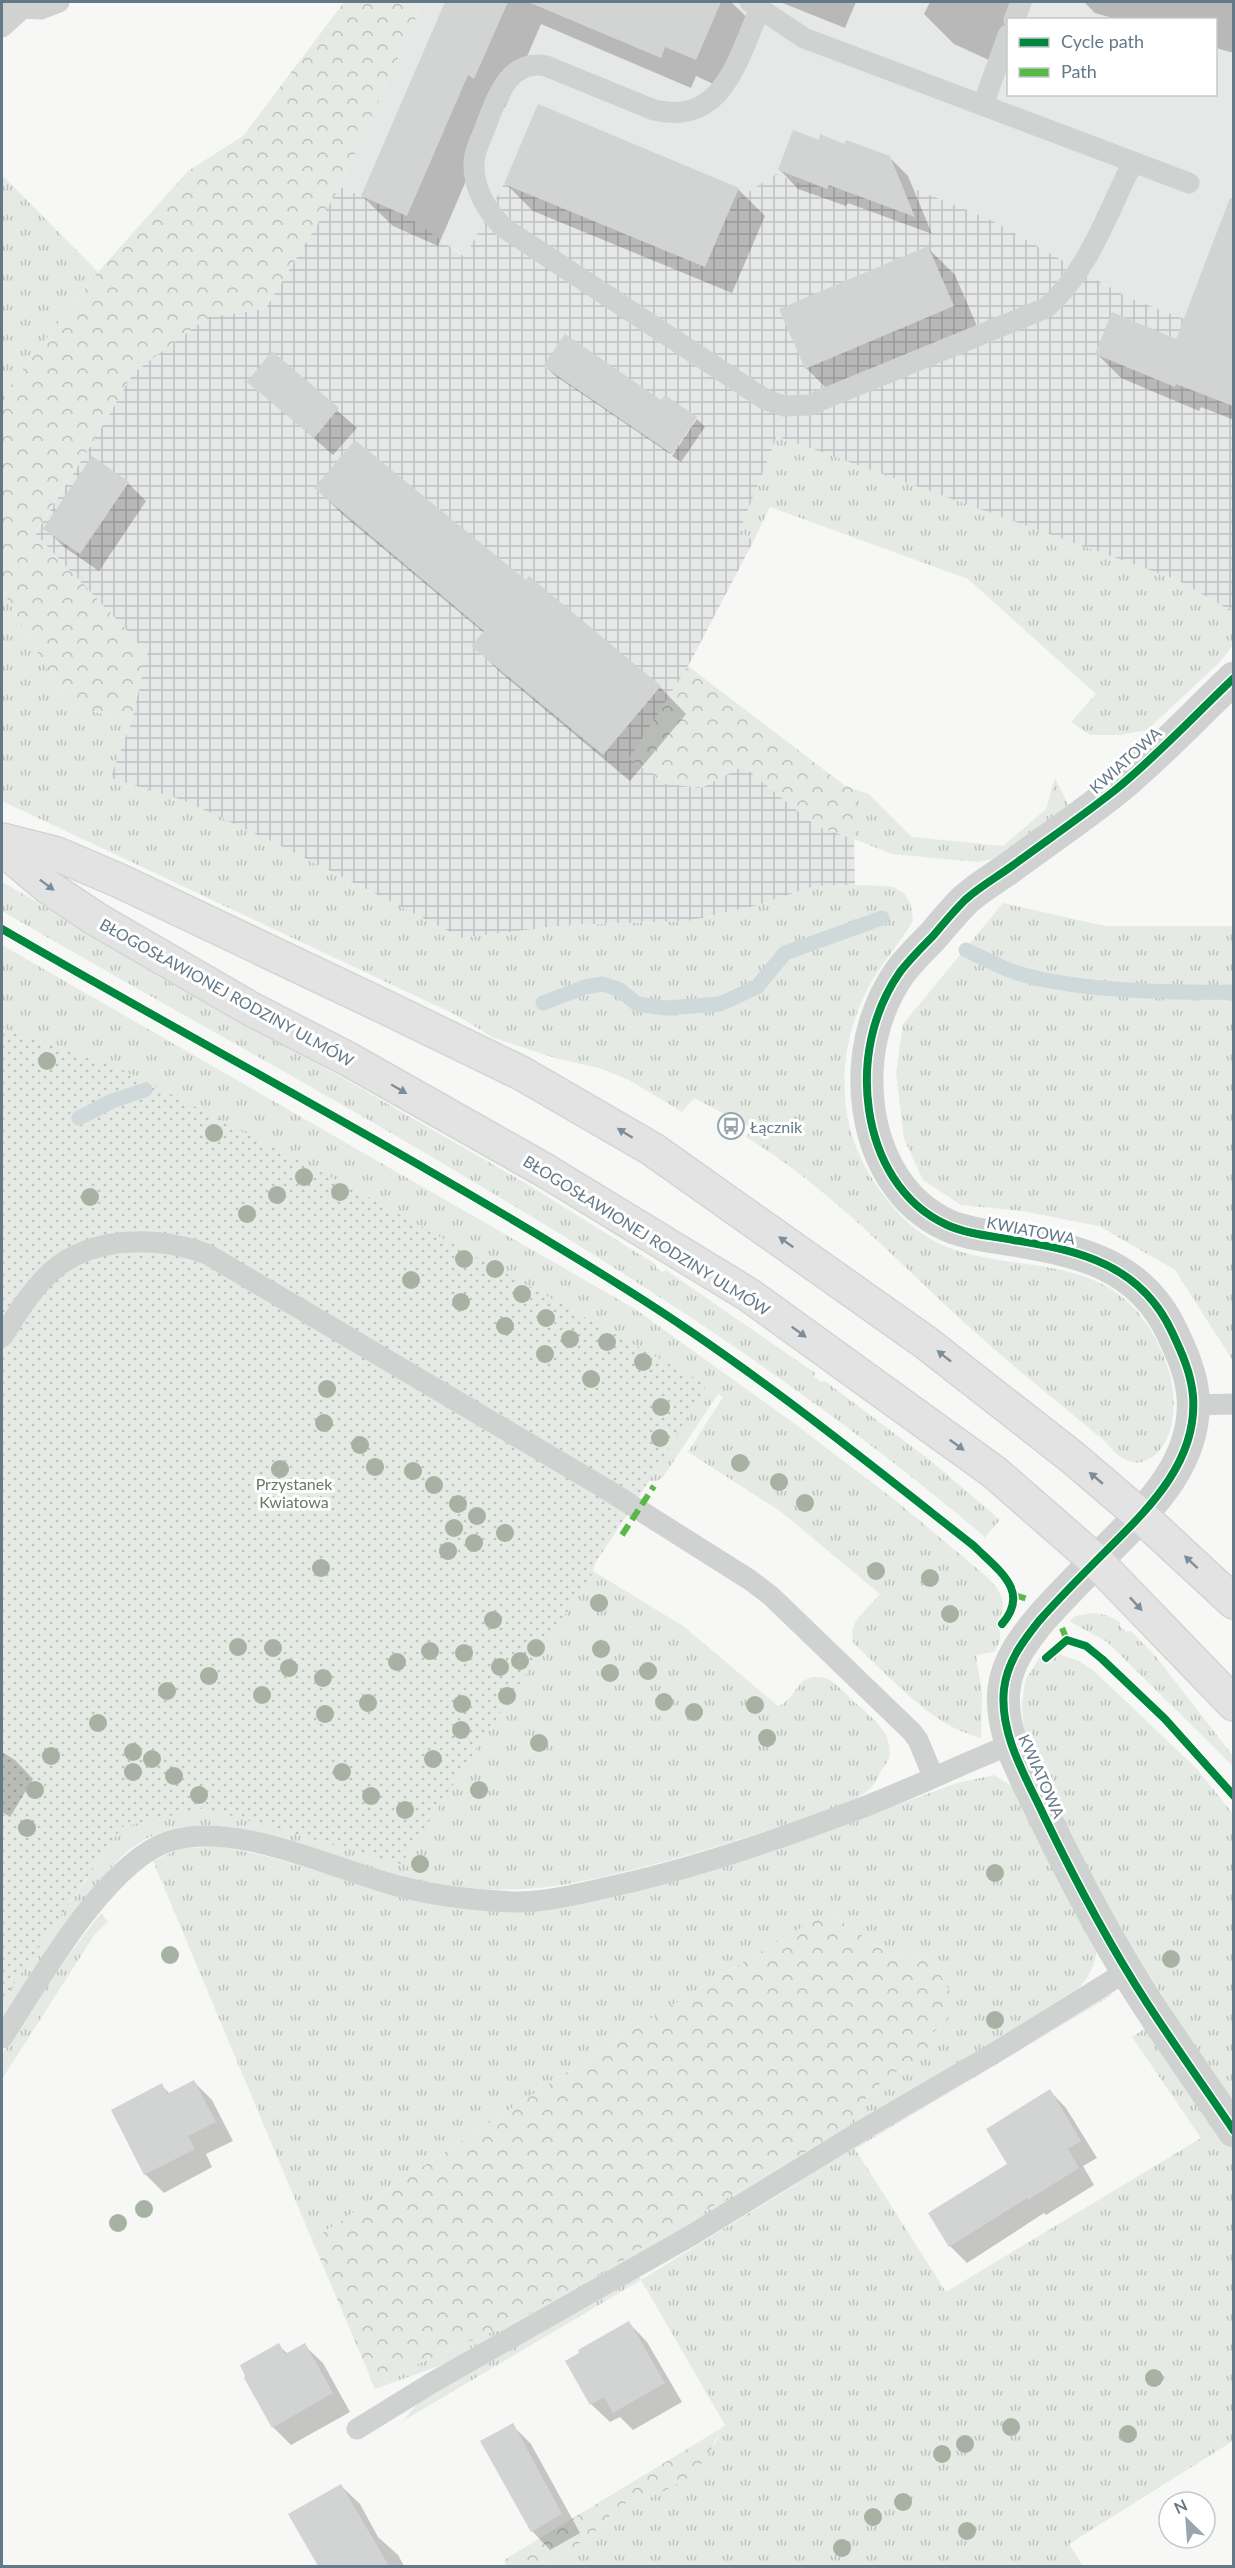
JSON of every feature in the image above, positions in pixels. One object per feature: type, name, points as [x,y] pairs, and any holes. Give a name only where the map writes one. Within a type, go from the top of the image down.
[{"type":"main road","points":[[2,840],[57,854],[120,881],[521,1073],[602,1118],[652,1149],[762,1225],[925,1342],[1055,1444],[1141,1516],[1233,1602]]},
{"type":"main road","name":"BŁOGOSŁAWIONEJ RODZINY ULMÓW","points":[[2,848],[48,886],[96,919],[251,1009],[348,1059],[546,1171],[749,1295],[993,1472],[1096,1561],[1233,1704]]},
{"type":"street","name":"KWIATOWA","points":[[1233,678],[1117,789],[967,897],[902,970],[883,1000],[867,1061],[866,1083],[872,1130],[891,1176],[904,1195],[921,1210],[945,1224],[969,1233],[1086,1254],[1135,1282],[1154,1303],[1171,1330],[1187,1368],[1193,1405],[1191,1427],[1183,1453],[1161,1493],[1046,1613],[1012,1658],[1004,1683],[1003,1695],[1005,1718],[1012,1744],[1081,1890],[1127,1971],[1233,2131]]},
{"type":"lane","points":[[2,27],[12,8],[41,9],[59,2]]},
{"type":"lane","points":[[1015,18],[1021,2]]},
{"type":"lane","points":[[1133,162],[1080,270],[1060,296],[1046,308],[819,401],[795,407],[766,400],[504,228],[487,210],[477,184],[474,161],[500,89],[519,69],[534,63],[654,110],[674,113],[696,109],[708,103],[720,93],[754,5],[804,38],[1189,183]]},
{"type":"lane","points":[[983,105],[1007,38]]},
{"type":"lane","points":[[2,1336],[27,1299],[54,1269],[84,1252],[121,1243],[138,1242],[176,1245],[207,1254],[606,1489],[755,1584],[912,1732],[918,1740],[933,1776]]},
{"type":"lane","points":[[1193,1405],[1233,1404]]},
{"type":"lane","points":[[2,2038],[54,1958],[103,1894],[135,1860],[167,1841],[199,1836],[251,1841],[406,1888],[444,1897],[519,1902],[586,1892],[696,1864],[855,1810],[1012,1744]]},
{"type":"lane","points":[[357,2429],[430,2384],[692,2235],[1127,1971]]},
{"type":"shaded area","points":[[423,2],[1233,2],[1233,406],[1205,395],[1227,336],[1127,297],[991,220],[910,188],[903,205],[853,194],[829,185],[827,189],[803,180],[801,184],[733,202],[705,267],[466,257],[407,216],[340,187]]},
{"type":"shaded area","points":[[776,174],[801,184],[803,180],[827,189],[829,185],[852,194],[903,204],[910,187],[991,220],[1127,297],[1228,336],[1205,395],[1233,406],[1233,612],[1177,580],[777,437],[739,533],[754,540],[684,674],[629,759],[701,788],[743,766],[816,826],[854,839],[855,885],[815,886],[755,906],[689,921],[567,925],[462,938],[275,843],[183,801],[110,778],[132,720],[147,652],[35,534],[133,373],[208,317],[265,309],[340,187],[407,216],[465,257],[504,184],[705,267],[733,202]]},
{"type":"green space","points":[[344,2],[423,2],[340,187],[265,309],[208,317],[133,373],[96,437],[35,533],[147,652],[132,720],[68,706],[2,589],[2,406],[10,386],[98,272],[188,171],[243,136]]},
{"type":"green space","points":[[2,175],[98,272],[10,386],[2,406]]},
{"type":"green space","points":[[777,436],[1177,580],[1233,612],[1233,645],[1219,663],[1147,730],[1121,735],[1090,735],[1071,722],[1096,694],[968,579],[770,507],[754,540],[739,533]]},
{"type":"green space","points":[[2,589],[68,706],[132,720],[110,778],[183,800],[275,843],[462,938],[567,925],[689,921],[755,906],[815,886],[894,887],[905,894],[911,905],[913,921],[872,981],[851,1033],[846,1060],[844,1087],[847,1114],[854,1141],[865,1166],[887,1200],[903,1218],[930,1239],[952,1249],[978,1256],[1084,1276],[1108,1287],[1129,1303],[1154,1336],[1171,1380],[1173,1415],[1170,1430],[1158,1452],[1149,1459],[1139,1462],[1128,1461],[1117,1454],[1106,1442],[957,1316],[830,1198],[803,1176],[746,1137],[752,1128],[694,1098],[682,1112],[629,1080],[599,1068],[555,1058],[494,1038],[456,1015],[2,801]]},
{"type":"green space","points":[[688,666],[844,785],[854,789],[854,839],[816,826],[743,766],[701,788],[666,784],[629,759]]},
{"type":"green space","points":[[1055,778],[1069,806],[1001,857],[978,862],[892,854],[854,839],[854,789],[869,794],[912,837],[1003,846],[1046,809]]},
{"type":"green space","points":[[2,882],[527,1184],[655,1264],[656,1268],[662,1272],[666,1270],[815,1373],[814,1377],[821,1382],[825,1381],[931,1461],[1000,1520],[985,1537],[871,1445],[753,1360],[632,1279],[508,1202],[382,1128],[2,911]]},
{"type":"green space","points":[[1003,903],[1105,926],[1233,926],[1233,1361],[1175,1270],[1099,1226],[1022,1211],[961,1205],[923,1180],[904,1139],[896,1073],[903,1024]]},
{"type":"green space","points":[[2,945],[635,1309],[795,1424],[896,1501],[987,1577],[1002,1598],[1001,1615],[997,1622],[1000,1634],[998,1644],[994,1652],[976,1655],[982,1694],[981,1738],[945,1723],[929,1712],[854,1644],[852,1636],[856,1622],[880,1594],[780,1511],[688,1452],[723,1397],[718,1394],[663,1477],[657,1481],[646,1481],[2,1080]]},
{"type":"green space","name":"Przystanek Kwiatowa","points":[[2,1027],[120,1069],[190,1104],[361,1193],[707,1385],[649,1481],[596,1562],[592,1574],[401,1864],[204,1808],[122,1827],[2,2001]]},
{"type":"green space","points":[[570,1557],[683,1626],[778,1706],[788,1699],[805,1680],[817,1677],[833,1682],[879,1725],[888,1740],[890,1749],[889,1758],[876,1782],[857,1798],[834,1809],[674,1859],[598,1878],[529,1889],[462,1888],[419,1881],[268,1835],[234,1828],[201,1826],[169,1830],[134,1846],[106,1874],[2,2024],[2,1823]],"holes":[[[105,1852],[70,1903],[43,1911]]]},
{"type":"green space","points":[[1093,1613],[1106,1615],[1120,1622],[1120,1626],[1126,1632],[1131,1631],[1157,1658],[1233,1756],[1233,1766],[1107,1642],[1069,1621],[1076,1616]]},
{"type":"green space","points":[[1059,1654],[1079,1661],[1094,1671],[1197,1769],[1233,1814],[1233,2107],[1117,1924],[1064,1831],[1024,1733],[1022,1705],[1025,1681],[1039,1658],[1047,1665]]},
{"type":"green space","points":[[994,1775],[1015,1788],[1096,1941],[1093,1966],[1080,1987],[781,2171],[479,2347],[444,2364],[375,2389],[371,2379],[401,2371],[521,2319],[849,2126],[859,2109],[881,2083],[926,2052],[931,2046],[930,2035],[943,2024],[932,1963],[928,1955],[922,1952],[906,1955],[885,1952],[829,1912],[632,2031],[312,2240],[153,1861],[179,1849],[217,1846],[262,1855],[405,1897],[476,1909],[834,1828],[957,1783]]},
{"type":"green space","points":[[829,1912],[885,1952],[906,1955],[922,1952],[928,1955],[951,1993],[948,2006],[950,2014],[943,2024],[930,2035],[931,2046],[926,2052],[876,2087],[849,2126],[521,2319],[401,2371],[371,2379],[312,2240],[632,2031]]},
{"type":"green space","points":[[102,1914],[108,1922],[95,1934],[2,2079],[2,2054],[59,1968]]},
{"type":"green space","points":[[1114,1994],[855,2149],[946,2292],[1201,2138],[1132,2037],[1150,2025],[1233,2148],[1233,2441],[1069,2544],[1083,2566],[543,2566],[591,2536],[617,2508],[630,2501],[653,2496],[715,2444],[720,2429],[725,2425],[641,2280],[790,2188],[853,2146],[1105,1995]]},
{"type":"green space","points":[[639,2276],[641,2280],[403,2421],[418,2403]]},
{"type":"green space","points":[[720,2429],[710,2452],[684,2481],[653,2496],[630,2501],[617,2508],[591,2536],[543,2566],[507,2566],[504,2560]]},
{"type":"building","points":[[445,2],[508,2],[474,79],[468,75],[407,216],[361,196]]},
{"type":"building","points":[[528,2],[721,2],[696,60],[665,47],[661,58]]},
{"type":"building","points":[[538,104],[739,188],[705,267],[504,184]]},
{"type":"building","points":[[793,130],[819,140],[820,134],[844,144],[846,140],[890,156],[915,217],[829,185],[827,189],[778,170]]},
{"type":"building","points":[[1230,198],[1233,199],[1233,406],[1176,384],[1175,387],[1095,354],[1112,312],[1176,339]]},
{"type":"building","points":[[928,246],[954,306],[805,369],[779,309]]},
{"type":"building","points":[[565,334],[661,400],[665,395],[697,417],[672,454],[543,366]]},
{"type":"building","points":[[272,351],[339,408],[314,438],[247,382]]},
{"type":"building","points":[[355,440],[526,580],[529,576],[661,686],[603,755],[471,646],[484,631],[314,488]]},
{"type":"building","points":[[92,456],[129,482],[80,554],[43,529]]},
{"type":"building","points":[[194,2080],[216,2122],[188,2136],[195,2149],[144,2175],[111,2110],[162,2083],[167,2094]]},
{"type":"building","points":[[1050,2089],[1081,2141],[1068,2149],[1079,2168],[949,2247],[928,2213],[1007,2164],[986,2129]]},
{"type":"building","points":[[629,2321],[665,2383],[613,2413],[604,2397],[590,2405],[565,2361],[579,2353],[578,2350]]},
{"type":"building","points":[[279,2343],[285,2354],[305,2343],[333,2393],[272,2428],[244,2378],[240,2365]]},
{"type":"building","points":[[513,2423],[562,2514],[531,2532],[480,2441]]},
{"type":"building","points":[[341,2484],[389,2566],[318,2566],[288,2514]]},
{"type":"waterway","points":[[543,1003],[585,987],[603,984],[620,990],[637,1004],[665,1008],[720,1004],[757,987],[785,953],[882,918]]},
{"type":"waterway","points":[[966,950],[1017,973],[1067,984],[1124,990],[1234,992]]},
{"type":"waterway","points":[[79,1118],[112,1101],[145,1090]]},
{"type":"marked path","points":[[622,1535],[654,1486]]},
{"type":"marked path","points":[[1014,1595],[1031,1600]]},
{"type":"marked path","points":[[1062,1628],[1067,1640]]},
{"type":"cycle path","points":[[1234,678],[1130,778],[965,900],[916,953],[890,987],[871,1038],[867,1074],[869,1110],[878,1145],[893,1178],[916,1205],[931,1216],[955,1228],[1061,1249],[1106,1265],[1125,1276],[1159,1309],[1186,1363],[1193,1396],[1192,1420],[1179,1463],[1153,1501],[1055,1603],[1027,1636],[1008,1670],[1004,1689],[1004,1706],[1015,1755],[1092,1911],[1147,2003],[1234,2131]]},
{"type":"cycle path","points":[[2,929],[474,1197],[674,1320],[762,1382],[974,1546],[1001,1573],[1012,1591],[1013,1601],[1010,1612],[1002,1624]]},
{"type":"cycle path","points":[[1046,1658],[1067,1640],[1086,1646],[1165,1719],[1234,1796]]},
{"type":"place","name":"Łącznik","points":[[731,1126]]}]
